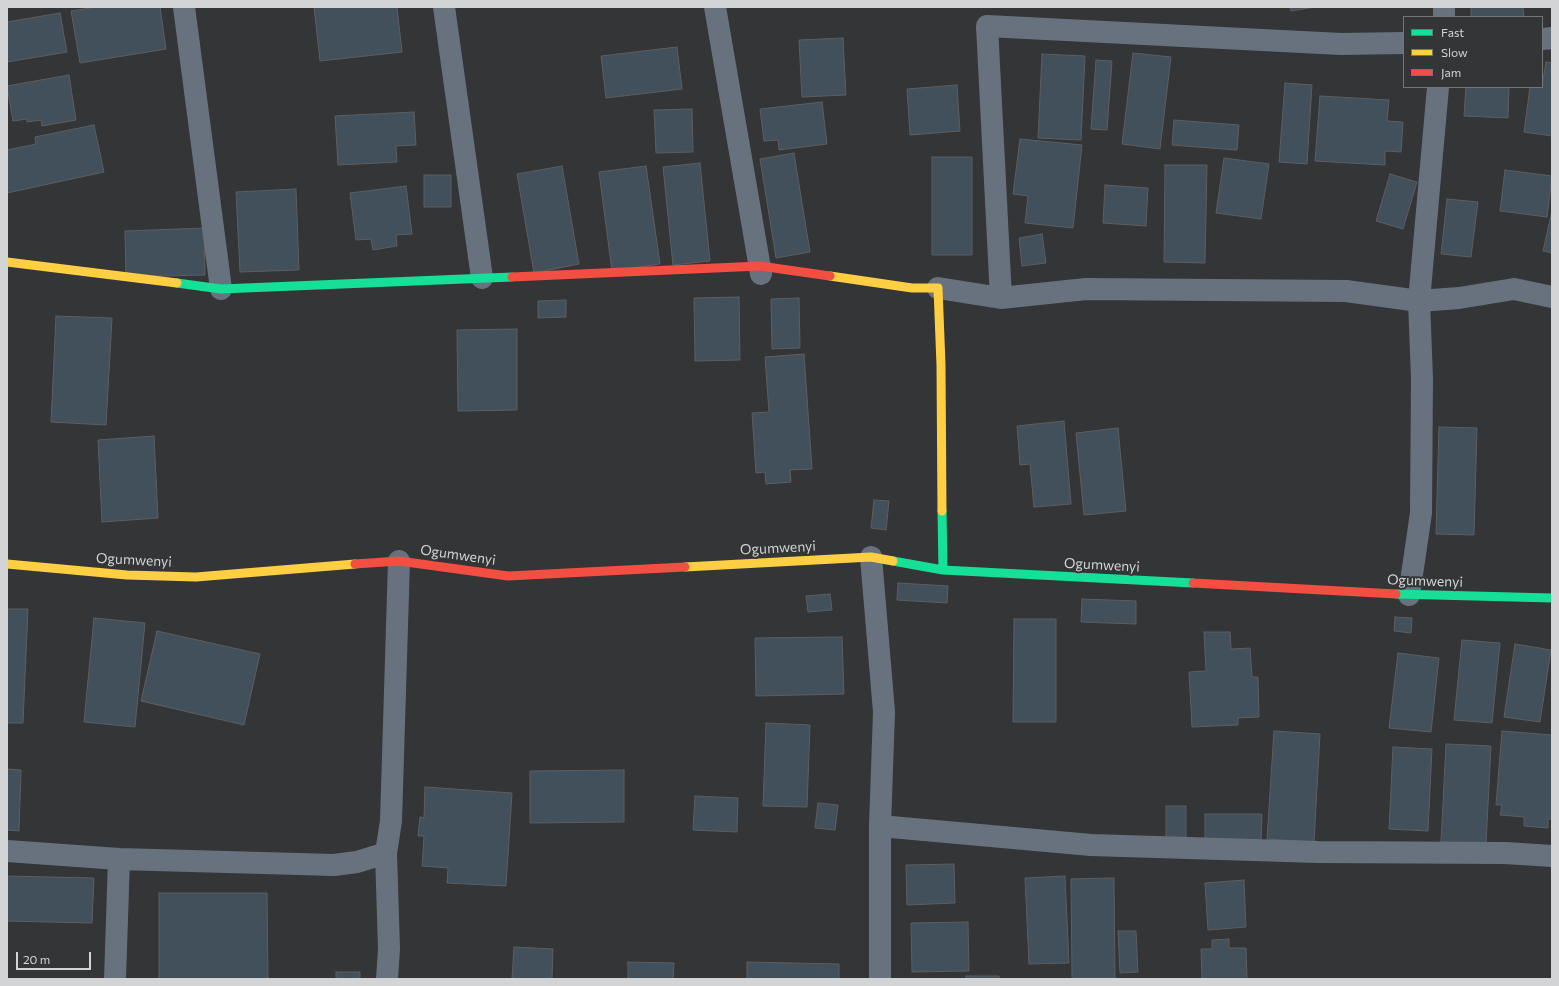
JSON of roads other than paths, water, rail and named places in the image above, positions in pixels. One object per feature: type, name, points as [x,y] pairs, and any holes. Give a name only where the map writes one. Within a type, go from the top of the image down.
[{"type":"street","points":[[184,7],[222,289]]},
{"type":"street","points":[[444,7],[482,278]]},
{"type":"street","points":[[715,7],[761,274],[760,266]]},
{"type":"street","points":[[1001,298],[986,17],[1341,44],[1403,43]]},
{"type":"street","points":[[1409,595],[1421,513],[1422,379],[1419,301],[1438,88]]},
{"type":"street","points":[[7,262],[222,289],[760,266],[912,288],[938,288],[1001,298],[1094,289],[1346,291],[1419,301],[1458,298],[1514,289],[1552,297]]},
{"type":"street","points":[[938,288],[941,365],[942,570]]},
{"type":"street","points":[[871,557],[884,712],[880,826],[880,979]]},
{"type":"street","name":"Ogumwenyi","points":[[7,564],[127,576],[196,577],[399,560],[508,576],[871,557],[942,570],[1409,595],[1552,598]]},
{"type":"street","points":[[387,979],[389,949],[386,853],[391,820],[399,560]]},
{"type":"street","points":[[880,826],[1091,846],[1318,852],[1505,853],[1552,856]]},
{"type":"street","points":[[7,851],[120,859],[334,865],[357,862],[386,853]]},
{"type":"street","points":[[115,979],[120,859]]}]
